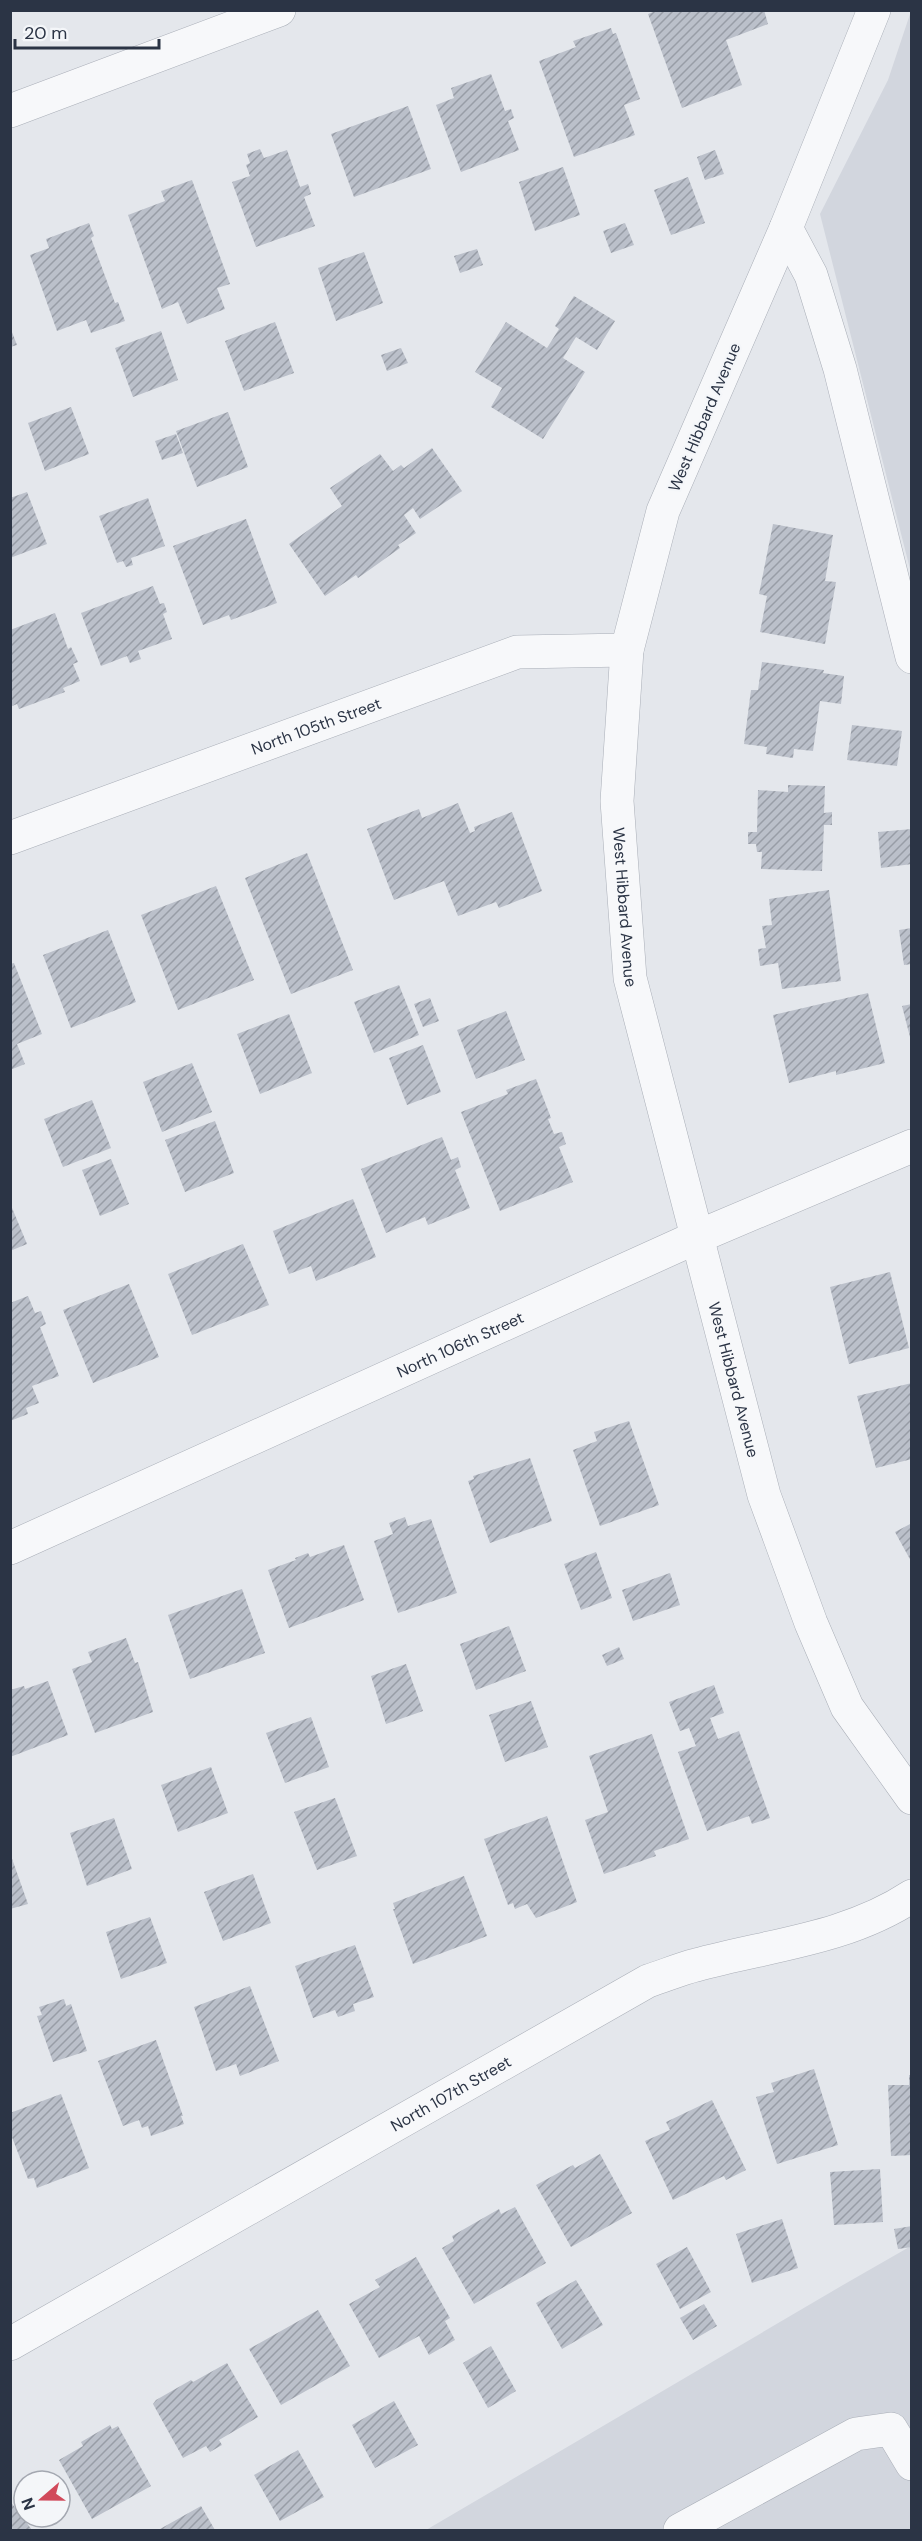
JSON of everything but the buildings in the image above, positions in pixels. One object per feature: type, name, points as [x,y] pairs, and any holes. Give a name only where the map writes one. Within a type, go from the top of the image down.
[{"type":"street","points":[[10,111],[279,10]]},
{"type":"street","name":"West Hibbard Avenue","points":[[874,10],[786,228],[663,511],[627,650],[617,801],[630,978],[764,1496],[811,1623],[848,1707],[912,1798]]},
{"type":"street","points":[[786,228],[811,275],[840,369],[912,657]]},
{"type":"street","name":"North 105th Street","points":[[10,838],[517,652],[627,650]]},
{"type":"street","name":"North 106th Street","points":[[10,1548],[697,1237],[912,1146]]},
{"type":"street","name":"North 107th Street","points":[[10,2344],[648,1981],[696,1965],[820,1936],[865,1920],[912,1896]]},
{"type":"street","points":[[680,2530],[856,2434],[891,2428],[912,2464]]},
{"type":"shaded area","points":[[911,11],[911,573],[820,214],[888,80]]},
{"type":"shaded area","points":[[911,2246],[911,2530],[426,2530],[843,2285]]}]
